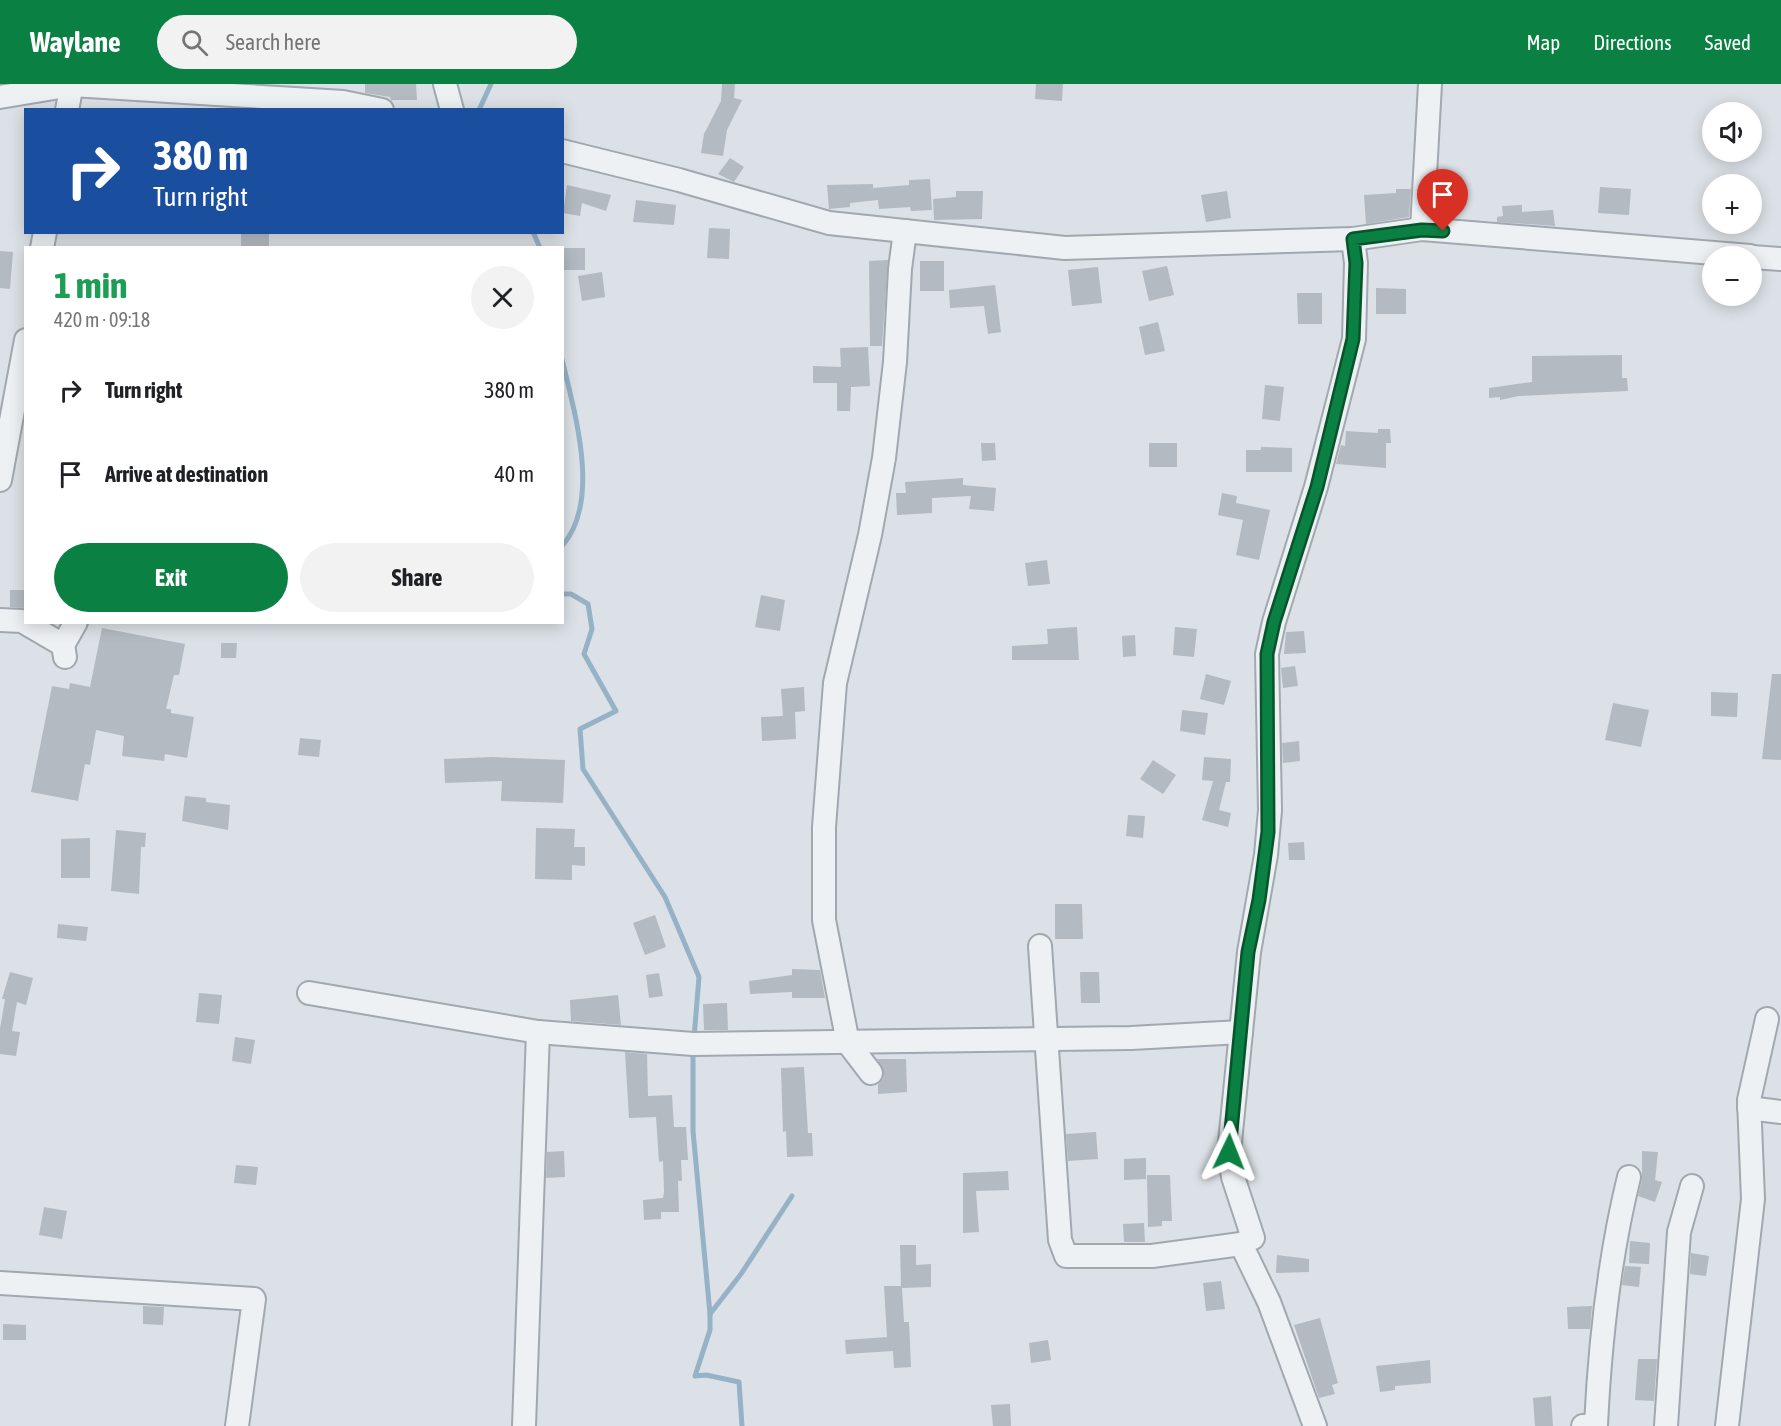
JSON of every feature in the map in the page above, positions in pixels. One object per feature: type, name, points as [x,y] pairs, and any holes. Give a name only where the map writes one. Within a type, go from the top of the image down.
[{"type":"street","points":[[445,84],[451,108]]},
{"type":"street","points":[[1422,230],[1431,84]]},
{"type":"street","points":[[67,108],[72,85]]},
{"type":"street","points":[[0,97],[72,85],[343,102],[372,108]]},
{"type":"street","points":[[564,151],[679,180],[829,223],[1065,248],[1353,239],[1422,230],[1702,253]]},
{"type":"street","points":[[871,1073],[848,1043],[824,920],[824,827],[835,683],[870,536],[884,458],[896,362],[900,269],[905,231]]},
{"type":"street","points":[[1040,946],[1047,1016],[1045,1038],[1060,1240],[1066,1256],[1152,1256],[1241,1244],[1253,1238],[1233,1177],[1229,1152],[1248,952],[1266,855],[1270,810],[1267,654],[1274,622],[1317,487],[1353,339],[1356,263],[1353,239]]},
{"type":"street","points":[[1762,258],[1781,259]]},
{"type":"street","points":[[0,480],[24,351]]},
{"type":"street","points":[[0,620],[24,622]]},
{"type":"street","points":[[26,624],[64,651],[75,624]]},
{"type":"street","points":[[309,993],[538,1032],[693,1044],[1131,1038],[1241,1032]]},
{"type":"street","points":[[1727,1426],[1753,1199],[1749,1108],[1767,1019]]},
{"type":"street","points":[[524,1426],[538,1032]]},
{"type":"street","points":[[1749,1108],[1781,1112]]},
{"type":"street","points":[[1582,1426],[1596,1426],[1599,1364],[1607,1292],[1618,1223],[1629,1177]]},
{"type":"street","points":[[1666,1426],[1679,1232],[1692,1186]]},
{"type":"street","points":[[1241,1244],[1269,1302],[1315,1426]]},
{"type":"street","points":[[0,1283],[254,1299],[237,1426]]},
{"type":"building","points":[[365,84],[416,84],[417,100],[391,100],[390,97],[365,93]]},
{"type":"building","points":[[722,84],[735,84],[734,98],[742,100],[727,130],[723,156],[701,153],[704,134],[721,101]]},
{"type":"building","points":[[1036,84],[1063,84],[1062,101],[1035,99]]},
{"type":"building","points":[[730,158],[744,167],[734,182],[718,174]]},
{"type":"building","points":[[930,179],[932,210],[911,211],[910,207],[879,209],[878,200],[850,203],[850,207],[829,209],[827,185],[873,184],[873,188],[909,185],[909,180]]},
{"type":"building","points":[[567,185],[611,195],[606,211],[582,203],[580,216],[564,213]]},
{"type":"building","points":[[1600,187],[1631,189],[1629,215],[1598,213]]},
{"type":"building","points":[[1396,189],[1411,189],[1409,217],[1366,224],[1364,195],[1396,193]]},
{"type":"building","points":[[956,191],[983,191],[982,219],[934,220],[933,199],[956,197]]},
{"type":"building","points":[[1227,191],[1231,218],[1206,222],[1201,195]]},
{"type":"building","points":[[636,200],[676,205],[674,225],[633,222]]},
{"type":"building","points":[[1522,205],[1522,212],[1553,210],[1555,226],[1497,222],[1497,217],[1503,216],[1502,206]]},
{"type":"building","points":[[709,228],[730,229],[729,259],[707,258]]},
{"type":"building","points":[[241,234],[269,234],[269,246],[241,246]]},
{"type":"building","points":[[564,248],[585,248],[585,270],[564,270]]},
{"type":"building","points":[[0,251],[13,252],[10,289],[0,288]]},
{"type":"building","points":[[888,260],[882,346],[870,346],[869,261]]},
{"type":"building","points":[[920,261],[944,261],[944,291],[920,291]]},
{"type":"building","points":[[1167,266],[1174,295],[1149,301],[1142,271]]},
{"type":"building","points":[[1098,267],[1102,303],[1072,306],[1068,270]]},
{"type":"building","points":[[602,272],[605,297],[582,301],[578,276]]},
{"type":"building","points":[[995,285],[1001,332],[988,334],[984,306],[950,308],[949,290]]},
{"type":"building","points":[[1376,288],[1406,289],[1406,314],[1376,314]]},
{"type":"building","points":[[1297,293],[1322,293],[1322,324],[1298,324]]},
{"type":"building","points":[[1158,322],[1165,351],[1145,355],[1139,327]]},
{"type":"building","points":[[868,347],[870,386],[851,387],[850,411],[837,411],[837,383],[813,383],[813,366],[841,367],[840,348]]},
{"type":"building","points":[[1622,355],[1622,378],[1627,378],[1628,391],[1519,396],[1500,400],[1500,397],[1489,398],[1489,388],[1532,382],[1532,356]]},
{"type":"building","points":[[1265,385],[1284,387],[1280,421],[1262,419]]},
{"type":"building","points":[[1378,429],[1390,429],[1391,443],[1386,443],[1386,468],[1336,464],[1341,445],[1345,446],[1346,431],[1378,433]]},
{"type":"building","points":[[981,443],[995,443],[996,460],[982,461]]},
{"type":"building","points":[[1149,443],[1177,443],[1177,467],[1149,467]]},
{"type":"building","points":[[1261,447],[1292,448],[1292,472],[1246,472],[1246,450],[1261,450]]},
{"type":"building","points":[[963,478],[963,485],[996,488],[994,511],[969,509],[971,496],[932,498],[932,513],[897,515],[896,493],[906,493],[905,482]]},
{"type":"building","points":[[1222,493],[1237,496],[1236,503],[1270,510],[1259,560],[1236,555],[1243,520],[1218,515]]},
{"type":"building","points":[[1047,560],[1050,584],[1028,586],[1025,563]]},
{"type":"building","points":[[10,590],[24,590],[24,608],[10,607]]},
{"type":"building","points":[[761,595],[785,600],[780,631],[755,627]]},
{"type":"building","points":[[1077,627],[1079,660],[1012,660],[1012,646],[1048,644],[1047,629]]},
{"type":"building","points":[[1175,627],[1197,629],[1194,657],[1173,655]]},
{"type":"building","points":[[102,628],[185,644],[179,675],[174,675],[166,709],[171,709],[171,713],[194,717],[187,758],[165,754],[164,761],[122,756],[124,736],[96,730],[90,765],[85,764],[78,801],[31,792],[52,686],[69,689],[70,683],[90,687]]},
{"type":"building","points":[[1304,631],[1306,653],[1284,654],[1286,632]]},
{"type":"building","points":[[1135,635],[1136,656],[1123,657],[1122,636]]},
{"type":"building","points":[[221,643],[237,643],[236,658],[221,658]]},
{"type":"building","points":[[1295,666],[1298,686],[1283,688],[1281,668]]},
{"type":"building","points":[[1206,674],[1231,681],[1224,705],[1200,699]]},
{"type":"building","points":[[1772,674],[1781,674],[1781,760],[1762,759]]},
{"type":"building","points":[[804,687],[805,711],[795,712],[796,739],[762,741],[761,717],[783,716],[781,689]]},
{"type":"building","points":[[1711,692],[1738,693],[1737,717],[1711,716]]},
{"type":"building","points":[[1613,703],[1649,710],[1641,747],[1605,740]]},
{"type":"building","points":[[1182,710],[1208,713],[1205,735],[1180,731]]},
{"type":"building","points":[[300,738],[321,740],[319,757],[298,755]]},
{"type":"building","points":[[1299,741],[1300,761],[1283,763],[1282,743]]},
{"type":"building","points":[[492,757],[565,760],[563,803],[501,801],[502,781],[445,783],[444,759]]},
{"type":"building","points":[[1204,757],[1231,759],[1230,782],[1226,782],[1219,810],[1231,813],[1228,827],[1202,820],[1213,781],[1202,780]]},
{"type":"building","points":[[1153,760],[1176,775],[1163,794],[1140,779]]},
{"type":"building","points":[[185,796],[206,798],[206,802],[230,805],[228,830],[182,821]]},
{"type":"building","points":[[1128,815],[1145,816],[1143,838],[1126,836]]},
{"type":"building","points":[[536,828],[575,829],[574,847],[585,847],[585,866],[572,865],[572,880],[535,879]]},
{"type":"building","points":[[116,830],[146,833],[145,847],[141,847],[139,894],[111,891]]},
{"type":"building","points":[[90,838],[90,878],[61,878],[61,839]]},
{"type":"building","points":[[1304,842],[1305,860],[1289,860],[1288,843]]},
{"type":"building","points":[[1055,904],[1082,904],[1083,939],[1055,939]]},
{"type":"building","points":[[655,915],[666,947],[645,955],[633,923]]},
{"type":"building","points":[[58,924],[88,927],[86,941],[57,938]]},
{"type":"building","points":[[792,969],[820,970],[825,998],[792,998],[792,992],[750,994],[749,981],[792,975]]},
{"type":"building","points":[[10,972],[33,978],[26,1005],[17,1002],[12,1031],[20,1032],[16,1056],[0,1054],[0,1029],[5,999],[2,999]]},
{"type":"building","points":[[1080,972],[1099,972],[1100,1003],[1081,1003]]},
{"type":"building","points":[[659,973],[663,996],[649,998],[646,975]]},
{"type":"building","points":[[199,993],[222,995],[219,1024],[196,1022]]},
{"type":"building","points":[[618,995],[621,1025],[571,1021],[570,1000]]},
{"type":"building","points":[[727,1003],[728,1030],[704,1030],[703,1004]]},
{"type":"building","points":[[235,1037],[255,1040],[251,1064],[232,1061]]},
{"type":"building","points":[[625,1052],[647,1054],[648,1096],[672,1095],[674,1127],[686,1127],[688,1160],[681,1160],[682,1181],[678,1181],[679,1212],[661,1212],[661,1219],[644,1220],[643,1200],[663,1198],[663,1161],[659,1162],[656,1117],[629,1118]]},
{"type":"building","points":[[877,1059],[906,1059],[907,1092],[878,1094],[878,1084],[883,1079],[884,1072]]},
{"type":"building","points":[[804,1067],[808,1133],[812,1133],[813,1156],[787,1157],[786,1131],[783,1132],[781,1068]]},
{"type":"building","points":[[1096,1132],[1098,1159],[1068,1161],[1066,1134]]},
{"type":"building","points":[[564,1151],[565,1177],[546,1178],[547,1152]]},
{"type":"building","points":[[1642,1151],[1658,1152],[1655,1180],[1662,1182],[1655,1202],[1638,1196],[1642,1179]]},
{"type":"building","points":[[1146,1158],[1146,1179],[1124,1180],[1124,1159]]},
{"type":"building","points":[[236,1165],[258,1167],[256,1185],[234,1183]]},
{"type":"building","points":[[1008,1171],[1009,1190],[976,1191],[979,1232],[963,1233],[963,1173]]},
{"type":"building","points":[[1147,1175],[1170,1175],[1172,1221],[1162,1221],[1162,1226],[1148,1227]]},
{"type":"building","points":[[44,1207],[67,1211],[62,1239],[39,1235]]},
{"type":"building","points":[[1144,1223],[1145,1242],[1124,1242],[1123,1224]]},
{"type":"building","points":[[1630,1241],[1650,1243],[1649,1264],[1629,1263]]},
{"type":"building","points":[[900,1245],[916,1245],[916,1265],[931,1264],[931,1287],[902,1288],[904,1322],[909,1322],[911,1367],[894,1368],[893,1351],[846,1354],[845,1340],[887,1337],[884,1286],[901,1286]]},
{"type":"building","points":[[1691,1253],[1709,1256],[1706,1276],[1690,1274]]},
{"type":"building","points":[[1277,1255],[1309,1259],[1309,1272],[1276,1273]]},
{"type":"building","points":[[1625,1266],[1641,1267],[1639,1287],[1622,1285]]},
{"type":"building","points":[[1221,1281],[1225,1309],[1206,1311],[1203,1283]]},
{"type":"building","points":[[143,1306],[164,1307],[163,1325],[143,1324]]},
{"type":"building","points":[[1592,1306],[1590,1329],[1568,1329],[1567,1307]]},
{"type":"building","points":[[1320,1318],[1338,1383],[1332,1385],[1335,1394],[1319,1398],[1294,1325]]},
{"type":"building","points":[[3,1324],[26,1325],[26,1340],[3,1340]]},
{"type":"building","points":[[1048,1340],[1051,1360],[1031,1363],[1029,1343]]},
{"type":"building","points":[[1638,1359],[1657,1359],[1654,1401],[1635,1400]]},
{"type":"building","points":[[1430,1360],[1431,1383],[1395,1386],[1395,1390],[1380,1392],[1376,1366]]},
{"type":"building","points":[[1551,1396],[1553,1426],[1535,1426],[1533,1398]]},
{"type":"building","points":[[1010,1404],[1011,1426],[993,1426],[991,1405]]},
{"type":"waterway","points":[[480,108],[491,84]]},
{"type":"waterway","points":[[534,234],[539,246]]},
{"type":"waterway","points":[[564,367],[578,429],[583,481],[581,505],[574,527],[564,543]]},
{"type":"waterway","points":[[564,594],[571,594],[588,604],[592,629],[584,654],[616,711],[580,729],[583,769],[665,897],[699,977],[694,1038]]},
{"type":"waterway","points":[[693,1050],[693,1131],[710,1314]]},
{"type":"waterway","points":[[742,1426],[739,1382],[706,1375],[695,1376],[710,1330],[710,1314],[741,1274],[792,1196]]},
{"type":"route","points":[[1229,1152],[1230,1121],[1238,1072],[1248,952],[1266,855],[1270,810],[1267,654],[1274,622],[1317,487],[1353,339],[1356,263],[1353,239],[1422,230],[1443,231]]}]
